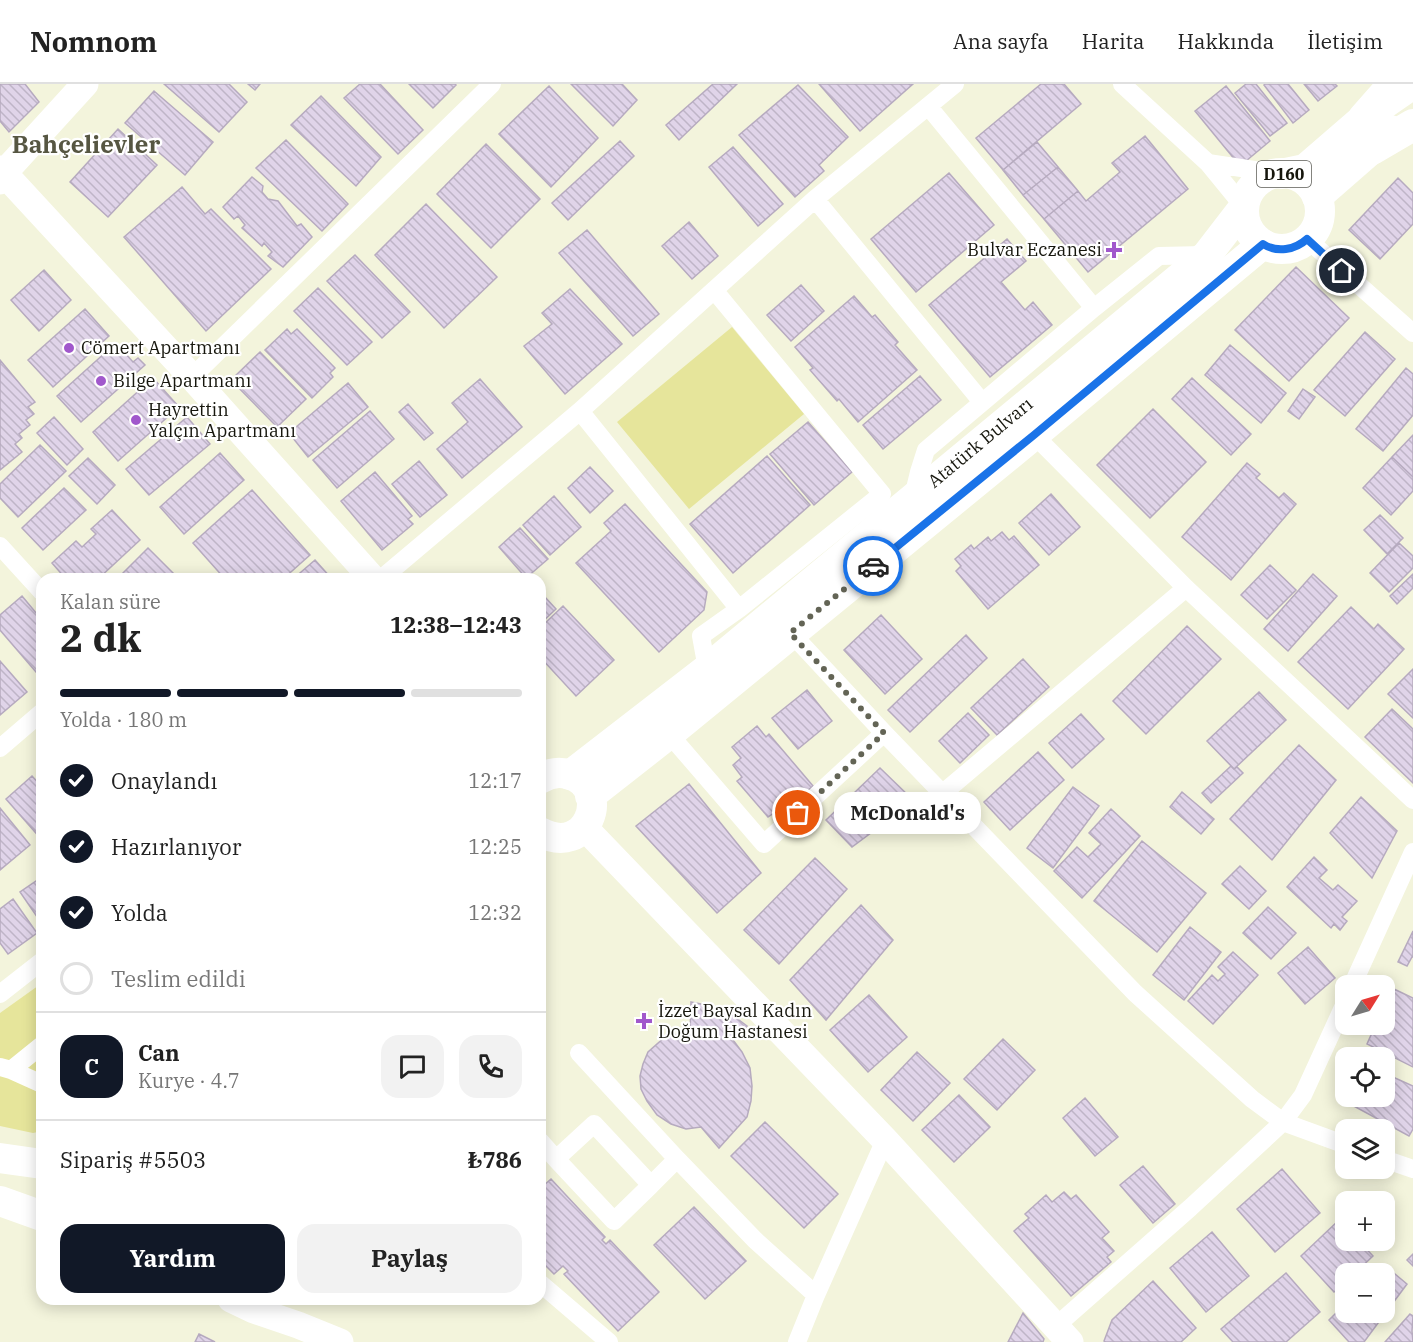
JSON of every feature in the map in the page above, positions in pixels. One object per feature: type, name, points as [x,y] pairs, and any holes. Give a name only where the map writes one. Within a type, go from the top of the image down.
[{"type":"highway","points":[[1364,118],[1394,84]]},
{"type":"highway","points":[[1372,149],[1413,125]]},
{"type":"main road","points":[[85,84],[1,174],[192,377],[368,573]]},
{"type":"main road","name":"D160","points":[[1281,174],[1305,169],[1364,118],[1413,84]]},
{"type":"main road","name":"D160","points":[[1317,197],[1372,149],[1413,106]]},
{"type":"main road","name":"D160","points":[[1263,244],[1249,231],[1244,207],[1247,195],[1254,185],[1276,174],[1288,174],[1300,178],[1310,186],[1317,197],[1320,209],[1318,222],[1313,234],[1307,239]]},
{"type":"main road","name":"Atatürk Bulvarı","points":[[580,785],[707,669],[1207,255],[1244,207]]},
{"type":"main road","points":[[1263,244],[1280,249],[1293,248],[1307,239]]},
{"type":"main road","name":"Atatürk Bulvarı","points":[[580,785],[669,734],[1263,244]]},
{"type":"main road","points":[[546,776],[563,773],[580,785],[592,803],[591,814],[579,832],[569,837],[546,836]]},
{"type":"main road","points":[[584,827],[885,1140],[1063,1334]]},
{"type":"main road","points":[[0,1158],[36,1163]]},
{"type":"main road","points":[[0,1201],[36,1214]]},
{"type":"main road","points":[[244,1305],[340,1342]]},
{"type":"main road","points":[[264,1305],[298,1325]]},
{"type":"street","points":[[192,377],[492,84]]},
{"type":"street","points":[[388,573],[580,411],[815,199],[956,84]]},
{"type":"street","points":[[1122,84],[1208,163],[1244,207]]},
{"type":"street","points":[[928,106],[1094,308]]},
{"type":"street","points":[[1208,163],[1281,174]]},
{"type":"street","points":[[815,199],[982,402]]},
{"type":"street","points":[[1307,239],[1413,333]]},
{"type":"street","points":[[913,499],[926,450],[1094,308],[1160,256],[1207,255]]},
{"type":"street","points":[[707,669],[701,636],[739,609],[882,494],[714,290]]},
{"type":"street","points":[[580,411],[739,609]]},
{"type":"street","points":[[1034,435],[1186,588],[1413,800]]},
{"type":"street","points":[[0,546],[36,585]]},
{"type":"street","points":[[943,793],[1186,588]]},
{"type":"street","points":[[790,633],[1135,993],[1252,1098],[1283,1122],[1335,1141]]},
{"type":"street","points":[[0,748],[36,717]]},
{"type":"street","points":[[669,734],[764,844],[884,733]]},
{"type":"street","points":[[1357,975],[1413,852]]},
{"type":"street","points":[[0,994],[36,966]]},
{"type":"street","points":[[1063,1334],[1191,1208],[1283,1122],[1303,1095],[1335,1024]]},
{"type":"street","points":[[5,1068],[36,1049]]},
{"type":"street","points":[[579,1053],[755,1240],[816,1295]]},
{"type":"street","points":[[5,1068],[36,1081]]},
{"type":"street","points":[[556,1159],[594,1124],[651,1185]]},
{"type":"street","points":[[797,1342],[885,1140]]},
{"type":"street","points":[[546,1148],[614,1221],[677,1159]]},
{"type":"street","points":[[1395,1163],[1413,1169]]},
{"type":"street","points":[[546,1288],[609,1342]]},
{"type":"shaded area","points":[[732,327],[804,414],[689,509],[617,422]]},
{"type":"shaded area","points":[[36,987],[36,1132],[0,1126],[0,1013]]},
{"type":"building","points":[[0,84],[25,84],[39,102],[9,132],[0,121]]},
{"type":"building","points":[[164,84],[229,84],[247,102],[219,132]]},
{"type":"building","points":[[248,84],[260,84],[255,90]]},
{"type":"building","points":[[360,84],[380,84],[423,130],[398,154],[344,98]]},
{"type":"building","points":[[409,84],[455,84],[456,85],[433,108]]},
{"type":"building","points":[[571,84],[622,84],[637,100],[613,126]]},
{"type":"building","points":[[713,84],[737,84],[679,140],[666,125]]},
{"type":"building","points":[[819,84],[913,84],[860,131]]},
{"type":"building","points":[[1041,84],[1064,84],[1081,104],[1003,170],[976,138]]},
{"type":"building","points":[[1246,84],[1256,84],[1287,123],[1270,136],[1235,93]]},
{"type":"building","points":[[1265,84],[1288,84],[1309,110],[1293,123]]},
{"type":"building","points":[[1304,84],[1335,84],[1337,86],[1318,101]]},
{"type":"building","points":[[798,85],[848,137],[819,165],[824,171],[795,197],[739,135]]},
{"type":"building","points":[[549,86],[598,138],[551,187],[499,134]]},
{"type":"building","points":[[1226,86],[1270,141],[1240,166],[1195,111]]},
{"type":"building","points":[[154,91],[213,142],[185,175],[125,123]]},
{"type":"building","points":[[321,96],[381,157],[356,186],[291,125]]},
{"type":"building","points":[[118,129],[157,165],[108,217],[70,182]]},
{"type":"building","points":[[1145,136],[1188,189],[1088,272],[1044,219],[1078,191],[1086,201],[1120,172],[1112,163]]},
{"type":"building","points":[[286,140],[348,204],[322,231],[256,168]]},
{"type":"building","points":[[620,141],[634,156],[568,220],[552,203]]},
{"type":"building","points":[[1037,142],[1058,167],[1023,195],[1003,170]]},
{"type":"building","points":[[486,144],[540,199],[491,248],[437,194]]},
{"type":"building","points":[[733,147],[783,204],[758,226],[709,167]]},
{"type":"building","points":[[1058,167],[1078,191],[1044,219],[1023,195]]},
{"type":"building","points":[[949,173],[994,225],[916,292],[871,239]]},
{"type":"building","points":[[252,177],[263,186],[262,192],[268,199],[278,201],[297,226],[301,224],[312,237],[283,267],[268,256],[272,252],[264,243],[262,246],[242,228],[245,225],[238,216],[234,219],[223,207]]},
{"type":"building","points":[[1398,178],[1413,193],[1413,224],[1380,259],[1349,230]]},
{"type":"building","points":[[182,187],[205,214],[211,209],[271,269],[206,331],[124,237]]},
{"type":"building","points":[[426,204],[497,277],[444,328],[375,255]]},
{"type":"building","points":[[689,222],[718,256],[692,279],[662,246]]},
{"type":"building","points":[[587,230],[659,314],[633,336],[559,253]]},
{"type":"building","points":[[1007,239],[1026,261],[1001,282],[1025,310],[1033,302],[1052,325],[990,377],[929,305]]},
{"type":"building","points":[[355,255],[410,312],[382,338],[327,281]]},
{"type":"building","points":[[1296,267],[1349,318],[1289,381],[1235,330]]},
{"type":"building","points":[[44,270],[71,300],[39,331],[11,300]]},
{"type":"building","points":[[801,285],[824,311],[791,341],[767,315]]},
{"type":"building","points":[[318,288],[372,342],[347,365],[294,311]]},
{"type":"building","points":[[570,289],[622,344],[565,394],[524,346],[552,324],[542,313]]},
{"type":"building","points":[[854,296],[872,317],[875,315],[898,342],[895,345],[917,370],[858,422],[810,370],[813,368],[795,347]]},
{"type":"building","name":"Cömert Apartmanı","points":[[85,309],[109,336],[53,387],[28,360]]},
{"type":"building","points":[[287,329],[291,334],[297,329],[335,368],[330,373],[333,377],[312,398],[265,350]]},
{"type":"building","points":[[1365,332],[1395,359],[1345,416],[1314,390]]},
{"type":"building","name":"Bilge Apartmanı","points":[[116,343],[133,362],[138,358],[145,365],[81,422],[57,396]]},
{"type":"building","points":[[1230,345],[1286,393],[1261,423],[1205,375]]},
{"type":"building","points":[[260,352],[306,399],[277,427],[231,380]]},
{"type":"building","points":[[0,360],[35,402],[28,407],[34,414],[26,420],[30,425],[19,434],[22,438],[15,444],[22,452],[0,470]]},
{"type":"building","points":[[1406,368],[1413,374],[1413,415],[1383,451],[1356,429]]},
{"type":"building","points":[[920,376],[941,400],[883,449],[863,425]]},
{"type":"building","name":"Hayrettin Yalçın Apartmanı","points":[[153,378],[179,407],[118,461],[93,432]]},
{"type":"building","points":[[1192,378],[1251,434],[1231,455],[1172,399]]},
{"type":"building","points":[[480,379],[522,427],[462,478],[437,449],[468,422],[452,403]]},
{"type":"building","points":[[348,383],[368,407],[308,457],[289,433]]},
{"type":"building","points":[[1303,389],[1315,397],[1299,419],[1288,411]]},
{"type":"building","points":[[408,404],[433,433],[424,440],[399,412]]},
{"type":"building","points":[[1153,409],[1206,462],[1150,518],[1097,465]]},
{"type":"building","points":[[370,411],[394,439],[337,488],[313,460]]},
{"type":"building","points":[[54,417],[83,449],[67,465],[37,433]]},
{"type":"building","points":[[187,417],[210,444],[149,495],[126,469]]},
{"type":"building","points":[[808,422],[852,472],[814,505],[770,454]]},
{"type":"building","points":[[1413,435],[1413,477],[1392,457]]},
{"type":"building","points":[[40,445],[66,471],[18,517],[0,498],[0,484]]},
{"type":"building","points":[[220,453],[244,480],[184,534],[160,507]]},
{"type":"building","points":[[767,456],[810,505],[733,573],[690,524]]},
{"type":"building","points":[[1392,457],[1413,477],[1413,491],[1391,515],[1363,488]]},
{"type":"building","points":[[88,458],[115,485],[97,504],[69,476]]},
{"type":"building","points":[[419,461],[447,495],[420,517],[392,484]]},
{"type":"building","points":[[1247,463],[1260,474],[1256,478],[1279,498],[1284,493],[1296,504],[1231,580],[1182,537]]},
{"type":"building","points":[[590,467],[613,491],[590,513],[568,488]]},
{"type":"building","points":[[375,472],[412,516],[408,519],[413,524],[382,550],[341,501]]},
{"type":"building","points":[[64,488],[86,510],[43,550],[22,528]]},
{"type":"building","points":[[252,490],[310,555],[290,573],[220,573],[193,543]]},
{"type":"building","points":[[1051,494],[1080,527],[1049,555],[1019,523]]},
{"type":"building","points":[[554,496],[581,527],[550,555],[523,525]]},
{"type":"building","points":[[625,504],[707,592],[704,610],[659,652],[576,563],[611,531],[604,523]]},
{"type":"building","points":[[112,510],[140,540],[104,573],[61,573],[52,563],[76,541],[82,547],[96,534],[91,529]]},
{"type":"building","points":[[1380,515],[1403,538],[1387,554],[1364,530]]},
{"type":"building","points":[[520,528],[548,559],[532,573],[522,573],[499,547]]},
{"type":"building","points":[[1002,532],[1009,540],[1014,536],[1039,565],[988,609],[956,571],[961,566],[955,559],[971,545],[974,549],[988,537],[991,541]]},
{"type":"building","points":[[1399,543],[1413,556],[1413,568],[1389,592],[1370,573]]},
{"type":"building","points":[[148,548],[173,573],[123,573]]},
{"type":"building","points":[[315,560],[327,573],[300,573]]},
{"type":"building","points":[[1270,565],[1296,590],[1267,619],[1241,595]]},
{"type":"building","points":[[1313,574],[1337,596],[1288,651],[1264,629]]},
{"type":"building","points":[[1413,574],[1413,588],[1397,604],[1390,596]]},
{"type":"building","points":[[22,596],[36,613],[36,672],[0,630],[0,615]]},
{"type":"building","points":[[546,598],[556,609],[546,618]]},
{"type":"building","points":[[563,606],[614,660],[576,696],[546,664],[546,622]]},
{"type":"building","points":[[1351,607],[1374,629],[1378,624],[1404,649],[1348,709],[1298,662]]},
{"type":"building","points":[[881,615],[922,659],[885,694],[844,650]]},
{"type":"building","points":[[1187,626],[1221,659],[1146,734],[1113,701]]},
{"type":"building","points":[[966,635],[987,658],[910,732],[888,710]]},
{"type":"building","points":[[1023,659],[1049,687],[997,735],[971,708]]},
{"type":"building","points":[[0,661],[27,692],[0,715]]},
{"type":"building","points":[[1413,669],[1413,718],[1388,694]]},
{"type":"building","points":[[807,690],[832,721],[798,749],[772,718]]},
{"type":"building","points":[[1259,692],[1286,720],[1234,769],[1207,741]]},
{"type":"building","points":[[1392,709],[1413,729],[1413,783],[1365,737]]},
{"type":"building","points":[[968,713],[989,735],[960,763],[939,741]]},
{"type":"building","points":[[1081,714],[1104,739],[1072,768],[1049,743]]},
{"type":"building","points":[[757,726],[766,737],[769,734],[813,786],[777,817],[774,813],[768,817],[737,781],[742,777],[733,765],[741,758],[732,747]]},
{"type":"building","points":[[1299,745],[1336,780],[1272,860],[1230,819]]},
{"type":"building","points":[[1038,752],[1064,780],[1010,830],[984,802]]},
{"type":"building","points":[[1231,766],[1234,769],[1237,767],[1243,773],[1211,803],[1202,793]]},
{"type":"building","points":[[880,768],[914,801],[852,847],[826,820]]},
{"type":"building","points":[[32,776],[36,780],[36,833],[6,799]]},
{"type":"building","points":[[689,784],[761,873],[717,913],[636,826]]},
{"type":"building","points":[[1073,787],[1099,806],[1053,868],[1027,848]]},
{"type":"building","points":[[1182,792],[1214,819],[1201,834],[1170,807]]},
{"type":"building","points":[[1361,797],[1397,831],[1372,878],[1330,833]]},
{"type":"building","points":[[0,808],[30,845],[0,870]]},
{"type":"building","points":[[1111,809],[1140,836],[1082,898],[1054,871],[1077,847],[1088,857],[1101,844],[1089,833]]},
{"type":"building","points":[[1142,841],[1206,893],[1157,952],[1094,901]]},
{"type":"building","points":[[1314,857],[1327,870],[1319,878],[1333,890],[1338,885],[1357,901],[1342,917],[1347,921],[1340,930],[1334,924],[1331,928],[1287,887]]},
{"type":"building","points":[[815,858],[847,889],[779,964],[744,930]]},
{"type":"building","points":[[1240,866],[1266,891],[1249,909],[1222,884]]},
{"type":"building","points":[[36,881],[36,915],[20,892]]},
{"type":"building","points":[[13,899],[36,932],[8,954],[0,943],[0,909]]},
{"type":"building","points":[[861,905],[893,940],[826,1020],[790,980]]},
{"type":"building","points":[[1268,907],[1296,933],[1271,959],[1243,933]]},
{"type":"building","points":[[1190,927],[1221,952],[1184,1000],[1153,975]]},
{"type":"building","points":[[1413,931],[1413,957],[1407,966],[1398,962]]},
{"type":"building","points":[[1308,947],[1335,978],[1305,1004],[1278,973]]},
{"type":"building","points":[[1233,952],[1258,975],[1213,1024],[1188,1001],[1212,975],[1218,981],[1225,974],[1218,967]]},
{"type":"building","points":[[1395,989],[1413,998],[1413,1067],[1395,1058],[1395,1047],[1373,1047],[1367,1044],[1371,1035],[1395,1035]]},
{"type":"building","points":[[869,995],[907,1037],[868,1072],[830,1030]]},
{"type":"building","points":[[691,1002],[727,1011],[747,1026],[733,1040],[750,1068],[751,1101],[747,1117],[719,1148],[701,1127],[686,1129],[671,1124],[657,1115],[641,1089],[640,1076],[648,1052],[665,1037],[690,1033]]},
{"type":"building","points":[[1003,1039],[1035,1070],[997,1110],[964,1079]]},
{"type":"building","points":[[917,1052],[950,1083],[913,1121],[881,1090]]},
{"type":"building","points":[[1395,1078],[1413,1086],[1413,1129],[1409,1136],[1395,1128],[1395,1119],[1378,1119],[1356,1107],[1395,1107]]},
{"type":"building","points":[[959,1095],[990,1127],[954,1162],[922,1130]]},
{"type":"building","points":[[1085,1098],[1118,1137],[1095,1156],[1063,1118]]},
{"type":"building","points":[[765,1122],[838,1194],[804,1228],[731,1156]]},
{"type":"building","points":[[1143,1166],[1175,1204],[1153,1223],[1120,1185]]},
{"type":"building","points":[[1282,1169],[1320,1213],[1275,1252],[1237,1209]]},
{"type":"building","points":[[551,1179],[605,1237],[602,1240],[606,1244],[610,1240],[659,1292],[618,1331],[564,1274],[568,1271],[563,1266],[554,1274],[546,1266],[546,1183]]},
{"type":"building","points":[[1064,1192],[1071,1199],[1076,1195],[1109,1232],[1102,1238],[1114,1251],[1107,1257],[1111,1262],[1071,1296],[1014,1231],[1029,1218],[1025,1214],[1046,1195],[1052,1202]]},
{"type":"building","points":[[694,1207],[746,1261],[705,1299],[654,1245]]},
{"type":"building","points":[[1335,1224],[1335,1251],[1368,1251],[1373,1256],[1366,1263],[1335,1263],[1334,1292],[1301,1256]]},
{"type":"building","points":[[1212,1232],[1249,1276],[1206,1312],[1170,1268]]},
{"type":"building","points":[[1413,1254],[1413,1266],[1407,1260]]},
{"type":"building","points":[[1286,1273],[1320,1312],[1286,1342],[1233,1342],[1221,1329]]},
{"type":"building","points":[[1395,1274],[1407,1284],[1395,1300]]},
{"type":"building","points":[[1153,1281],[1196,1328],[1181,1342],[1105,1342],[1112,1320]]},
{"type":"building","points":[[1023,1313],[1044,1339],[1043,1342],[1008,1342]]},
{"type":"building","points":[[1335,1314],[1335,1323],[1378,1323],[1364,1342],[1349,1342],[1329,1320]]},
{"type":"building","points":[[1410,1314],[1413,1316],[1413,1342],[1385,1342]]},
{"type":"building","points":[[199,1334],[215,1342],[195,1342]]},
{"type":"way so far","points":[[798,813],[884,733],[790,633],[873,566]]},
{"type":"place","name":"Bulvar Eczanesi","points":[[1114,250]]},
{"type":"place","name":"Cömert Apartmanı","points":[[69,348]]},
{"type":"place","name":"Bilge Apartmanı","points":[[101,381]]},
{"type":"place","name":"Hayrettin Yalçın Apartmanı","points":[[136,420]]},
{"type":"place","name":"McDonald's","points":[[798,813]]},
{"type":"place","name":"İzzet Baysal Kadın Doğum Hastanesi","points":[[644,1021]]},
{"type":"district","name":"Bahçelievler","points":[[86,145]]},
{"type":"route","points":[[873,566],[1263,244],[1280,249],[1293,248],[1307,239],[1342,271]]}]
